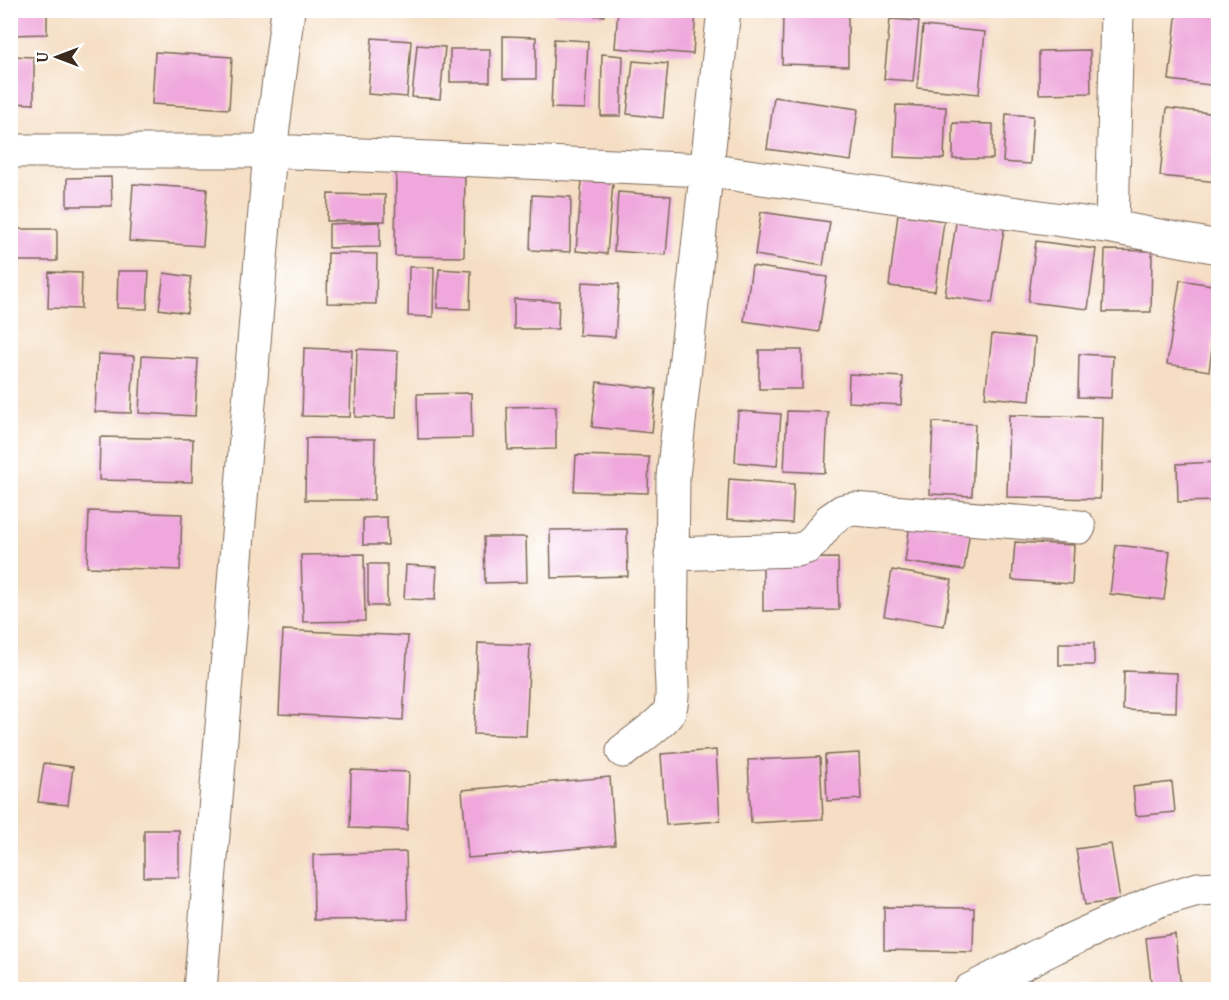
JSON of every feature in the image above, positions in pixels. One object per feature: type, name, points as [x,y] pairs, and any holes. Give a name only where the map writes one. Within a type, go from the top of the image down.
[{"type":"street","points":[[200,990],[270,151],[288,10]]},
{"type":"street","points":[[623,751],[660,721],[668,713],[671,704],[673,477],[724,10]]},
{"type":"street","points":[[1112,227],[1117,10]]},
{"type":"street","points":[[10,151],[270,151],[705,170],[1112,227],[1218,247]]},
{"type":"street","points":[[671,554],[797,550],[812,543],[830,520],[843,511],[854,509],[1079,527]]},
{"type":"street","points":[[970,990],[1055,947],[1157,901],[1198,889],[1218,888]]},
{"type":"building","points":[[10,10],[47,10],[47,34],[10,35]]},
{"type":"building","points":[[189,10],[235,10],[234,16],[188,13]]},
{"type":"building","points":[[554,10],[605,10],[604,16],[554,14]]},
{"type":"building","points":[[618,10],[696,10],[693,54],[615,48]]},
{"type":"building","points":[[1177,10],[1218,10],[1218,86],[1169,80]]},
{"type":"building","points":[[783,13],[848,14],[848,66],[782,64]]},
{"type":"building","points":[[890,19],[919,21],[913,81],[884,79]]},
{"type":"building","points":[[923,26],[985,32],[979,94],[917,88]]},
{"type":"building","points":[[503,36],[536,37],[536,79],[503,79]]},
{"type":"building","points":[[372,38],[411,41],[407,97],[368,94]]},
{"type":"building","points":[[554,39],[588,41],[585,109],[551,108]]},
{"type":"building","points":[[417,45],[445,47],[440,99],[412,97]]},
{"type":"building","points":[[450,49],[490,49],[490,82],[450,82]]},
{"type":"building","points":[[1090,50],[1091,93],[1039,94],[1039,51]]},
{"type":"building","points":[[155,52],[232,57],[229,109],[152,104]]},
{"type":"building","points":[[602,54],[623,56],[621,116],[601,116]]},
{"type":"building","points":[[10,56],[34,57],[34,104],[10,103]]},
{"type":"building","points":[[633,61],[668,64],[663,118],[627,114]]},
{"type":"building","points":[[774,97],[858,109],[851,161],[767,149]]},
{"type":"building","points":[[896,105],[946,107],[944,159],[894,157]]},
{"type":"building","points":[[1167,108],[1218,114],[1218,182],[1160,176]]},
{"type":"building","points":[[1006,114],[1033,116],[1030,164],[1003,162]]},
{"type":"building","points":[[953,123],[993,124],[993,159],[953,159]]},
{"type":"building","points":[[396,167],[465,168],[464,257],[395,256]]},
{"type":"building","points":[[111,177],[112,206],[67,206],[67,178]]},
{"type":"building","points":[[582,181],[613,183],[607,254],[576,251]]},
{"type":"building","points":[[133,184],[207,189],[203,246],[129,241]]},
{"type":"building","points":[[618,192],[671,196],[666,255],[614,251]]},
{"type":"building","points":[[328,194],[385,195],[385,221],[327,221]]},
{"type":"building","points":[[532,195],[571,197],[570,252],[530,250]]},
{"type":"building","points":[[761,212],[830,222],[823,266],[755,255]]},
{"type":"building","points":[[898,214],[944,221],[935,291],[889,286]]},
{"type":"building","points":[[957,216],[1005,224],[992,303],[945,296]]},
{"type":"building","points":[[380,222],[380,247],[329,248],[329,224]]},
{"type":"building","points":[[10,229],[57,229],[57,261],[10,261]]},
{"type":"building","points":[[1036,241],[1096,249],[1088,309],[1028,302]]},
{"type":"building","points":[[1105,250],[1152,251],[1151,312],[1103,312]]},
{"type":"building","points":[[328,253],[377,254],[376,304],[327,303]]},
{"type":"building","points":[[752,266],[827,277],[819,332],[744,321]]},
{"type":"building","points":[[409,267],[434,267],[433,317],[408,316]]},
{"type":"building","points":[[439,269],[471,271],[470,309],[437,308]]},
{"type":"building","points":[[118,271],[149,271],[147,309],[117,308]]},
{"type":"building","points":[[49,272],[82,273],[81,309],[48,308]]},
{"type":"building","points":[[164,273],[191,277],[187,313],[159,309]]},
{"type":"building","points":[[1180,280],[1218,286],[1218,305],[1209,371],[1167,364]]},
{"type":"building","points":[[582,282],[619,284],[615,337],[579,335]]},
{"type":"building","points":[[514,299],[559,301],[558,329],[514,329]]},
{"type":"building","points":[[992,334],[1035,338],[1030,401],[985,397]]},
{"type":"building","points":[[304,348],[352,350],[350,417],[302,416]]},
{"type":"building","points":[[357,349],[398,351],[396,418],[355,417]]},
{"type":"building","points":[[759,350],[802,350],[802,389],[759,389]]},
{"type":"building","points":[[98,354],[134,356],[131,413],[95,412]]},
{"type":"building","points":[[1079,354],[1113,356],[1111,398],[1078,397]]},
{"type":"building","points":[[142,356],[198,359],[195,416],[139,413]]},
{"type":"building","points":[[849,374],[903,377],[901,405],[848,402]]},
{"type":"building","points":[[597,382],[656,389],[652,433],[592,427]]},
{"type":"building","points":[[471,393],[472,438],[418,439],[417,394]]},
{"type":"building","points":[[556,406],[556,449],[508,450],[507,407]]},
{"type":"building","points":[[738,411],[781,414],[777,466],[735,462]]},
{"type":"building","points":[[787,411],[828,412],[825,473],[784,471]]},
{"type":"building","points":[[1009,415],[1102,417],[1100,499],[1007,497]]},
{"type":"building","points":[[933,422],[975,424],[972,496],[930,494]]},
{"type":"building","points":[[100,437],[193,439],[192,482],[99,480]]},
{"type":"building","points":[[306,438],[375,439],[374,500],[305,500]]},
{"type":"building","points":[[576,455],[649,457],[648,493],[574,491]]},
{"type":"building","points":[[1218,462],[1218,501],[1178,502],[1177,464]]},
{"type":"building","points":[[729,479],[794,484],[792,523],[727,519]]},
{"type":"building","points":[[89,511],[182,514],[180,570],[87,567]]},
{"type":"building","points":[[387,517],[388,545],[363,545],[363,518]]},
{"type":"building","points":[[910,523],[970,530],[964,570],[905,562]]},
{"type":"building","points":[[627,529],[628,576],[551,578],[550,530]]},
{"type":"building","points":[[484,537],[526,537],[527,582],[485,583]]},
{"type":"building","points":[[1015,542],[1074,545],[1072,584],[1012,580]]},
{"type":"building","points":[[1116,545],[1170,551],[1164,600],[1110,594]]},
{"type":"building","points":[[364,554],[365,621],[303,622],[301,555]]},
{"type":"building","points":[[838,558],[839,610],[763,611],[763,559]]},
{"type":"building","points":[[368,564],[387,564],[387,606],[368,606]]},
{"type":"building","points":[[406,565],[437,567],[435,600],[404,599]]},
{"type":"building","points":[[892,570],[952,580],[944,626],[884,616]]},
{"type":"building","points":[[283,630],[408,636],[403,720],[279,714]]},
{"type":"building","points":[[478,643],[530,645],[526,736],[474,734]]},
{"type":"building","points":[[1059,643],[1094,643],[1094,665],[1059,665]]},
{"type":"building","points":[[1124,671],[1177,673],[1176,712],[1123,710]]},
{"type":"building","points":[[716,750],[720,821],[666,825],[661,754]]},
{"type":"building","points":[[859,753],[861,799],[827,801],[825,755]]},
{"type":"building","points":[[820,757],[823,819],[751,823],[748,760]]},
{"type":"building","points":[[44,763],[73,767],[68,805],[38,802]]},
{"type":"building","points":[[351,770],[409,772],[407,830],[350,828]]},
{"type":"building","points":[[610,777],[615,845],[468,858],[462,790]]},
{"type":"building","points":[[1172,782],[1175,812],[1136,816],[1133,787]]},
{"type":"building","points":[[144,830],[179,830],[179,877],[144,877]]},
{"type":"building","points":[[1111,844],[1120,900],[1085,905],[1076,849]]},
{"type":"building","points":[[406,852],[408,919],[314,920],[313,855]]},
{"type":"building","points":[[884,907],[974,908],[973,952],[884,950]]},
{"type":"building","points":[[1175,934],[1181,990],[1152,990],[1146,938]]}]
